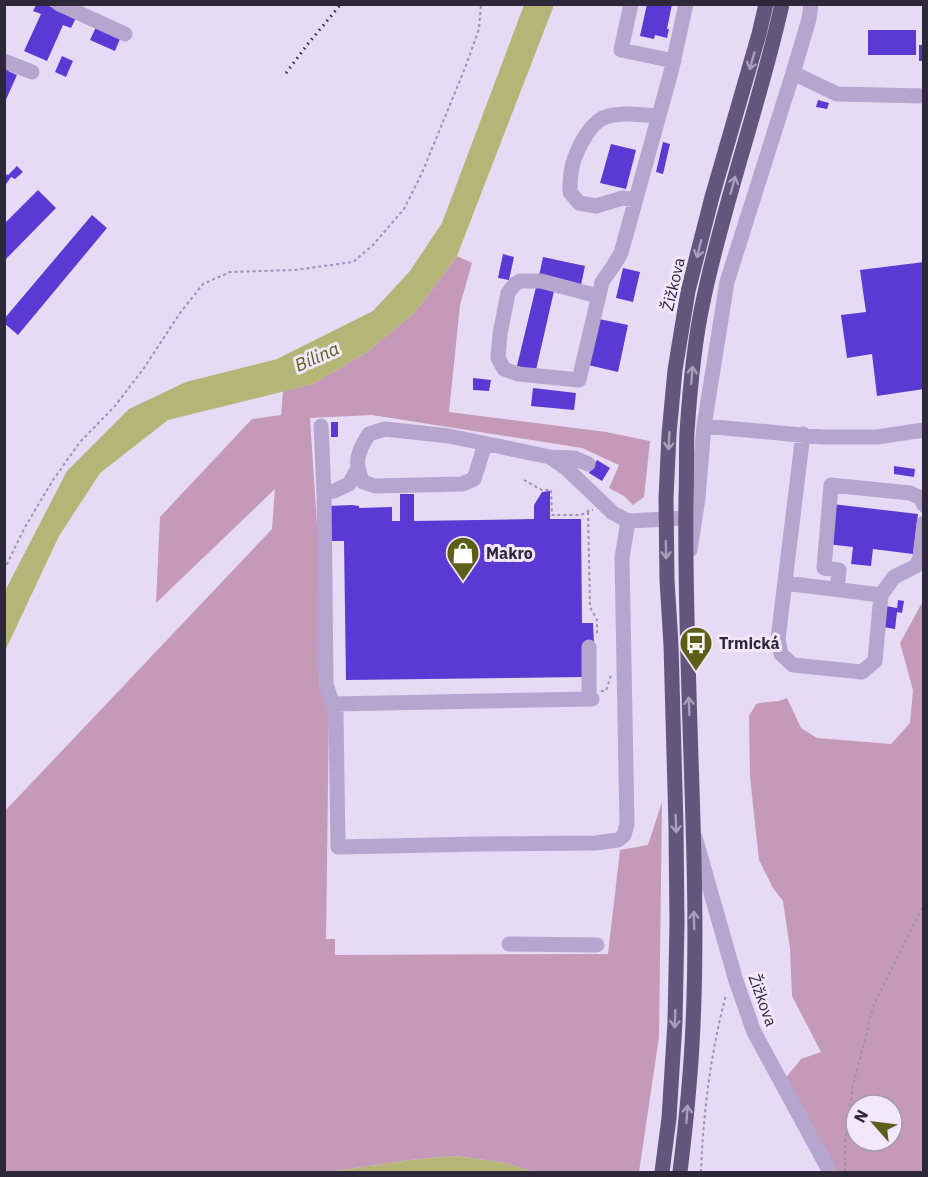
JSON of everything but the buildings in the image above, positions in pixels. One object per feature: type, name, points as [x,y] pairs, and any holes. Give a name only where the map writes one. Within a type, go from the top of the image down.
[{"type":"main road","name":"Žižkova","points":[[662,1173],[669,1118],[675,1022],[677,924],[666,519],[669,434],[688,291],[766,4]]},
{"type":"main road","name":"Žižkova","points":[[680,1173],[693,1024],[694,926],[686,580],[687,434],[702,306],[782,4]]},
{"type":"street","points":[[59,4],[125,34]]},
{"type":"street","points":[[631,4],[621,50],[674,61]]},
{"type":"street","points":[[598,296],[541,281],[520,281],[515,284],[508,293],[500,334],[498,358],[504,369],[518,374],[579,380],[602,282],[621,253],[674,61],[686,4]]},
{"type":"street","name":"Žižkova","points":[[686,580],[698,498],[704,426],[727,282],[793,73],[809,19],[811,4]]},
{"type":"street","points":[[4,61],[32,72]]},
{"type":"street","points":[[793,73],[837,94],[924,96]]},
{"type":"street","points":[[636,200],[623,198],[596,206],[579,202],[570,192],[571,171],[588,131],[603,118],[624,114],[659,116]]},
{"type":"street","points":[[321,426],[326,684],[336,714],[338,847],[595,843],[618,840],[624,835],[627,824],[622,558],[628,521]]},
{"type":"street","points":[[704,426],[822,437],[877,437],[924,430]]},
{"type":"street","points":[[324,493],[349,484],[357,470],[359,450],[369,434],[385,429],[449,436],[550,457],[574,458],[588,464]]},
{"type":"street","points":[[803,434],[778,639],[781,654],[793,665],[862,672],[875,662],[881,595],[894,577],[916,566],[920,558],[924,523]]},
{"type":"street","points":[[357,470],[363,482],[375,486],[462,484],[474,479],[485,444]]},
{"type":"street","points":[[550,457],[566,468],[613,513],[628,521],[686,518]]},
{"type":"street","points":[[837,589],[839,570],[824,568],[831,485],[910,493],[921,498],[924,505]]},
{"type":"street","points":[[785,583],[881,595]]},
{"type":"street","points":[[333,704],[593,697],[593,645]]},
{"type":"street","name":"Žižkova","points":[[692,828],[736,981],[754,1032],[830,1173]]},
{"type":"street","points":[[509,944],[597,945]]},
{"type":"path","points":[[4,570],[25,527],[53,480],[80,442],[115,406],[203,284],[230,272],[295,270],[353,262],[373,245],[404,209],[422,173],[465,68],[479,29],[481,4]]},
{"type":"path","points":[[524,480],[543,490],[551,490],[552,515],[581,515],[589,511],[590,607],[597,620],[593,645]]},
{"type":"path","points":[[593,697],[606,691],[612,669]]},
{"type":"path","points":[[845,1173],[845,1142],[853,1086],[873,1007],[924,904]]},
{"type":"path","points":[[701,1173],[706,1109],[717,1027],[727,992],[736,981]]},
{"type":"shaded area","points":[[457,256],[472,263],[460,305],[449,412],[606,432],[650,441],[644,497],[633,505],[624,496],[609,488],[619,465],[582,448],[372,415],[310,418],[329,709],[326,939],[335,939],[335,955],[608,954],[620,850],[648,845],[662,802],[659,1037],[639,1172],[533,1172],[506,1163],[455,1156],[329,1172],[5,1172],[4,812],[272,529],[275,489],[156,603],[160,517],[252,419],[281,415],[283,391],[313,384],[367,352],[414,313]]},
{"type":"shaded area","points":[[923,601],[923,1172],[836,1172],[784,1080],[801,1059],[821,1052],[792,996],[790,949],[783,901],[773,888],[759,860],[750,777],[749,716],[756,704],[787,698],[801,728],[817,738],[891,744],[910,723],[913,690],[900,643]]},
{"type":"water","name":"Bílina","points":[[524,5],[554,5],[457,256],[414,313],[367,352],[313,384],[168,420],[100,473],[59,536],[5,651],[5,591],[67,471],[129,409],[186,382],[277,359],[373,311],[410,271],[442,223]]},
{"type":"water","points":[[455,1156],[506,1163],[533,1172],[329,1172],[410,1160]]},
{"type":"railway","points":[[286,73],[341,4]]},
{"type":"place","name":"Makro","points":[[463,582]]},
{"type":"place","name":"Trmická","points":[[696,672]]}]
